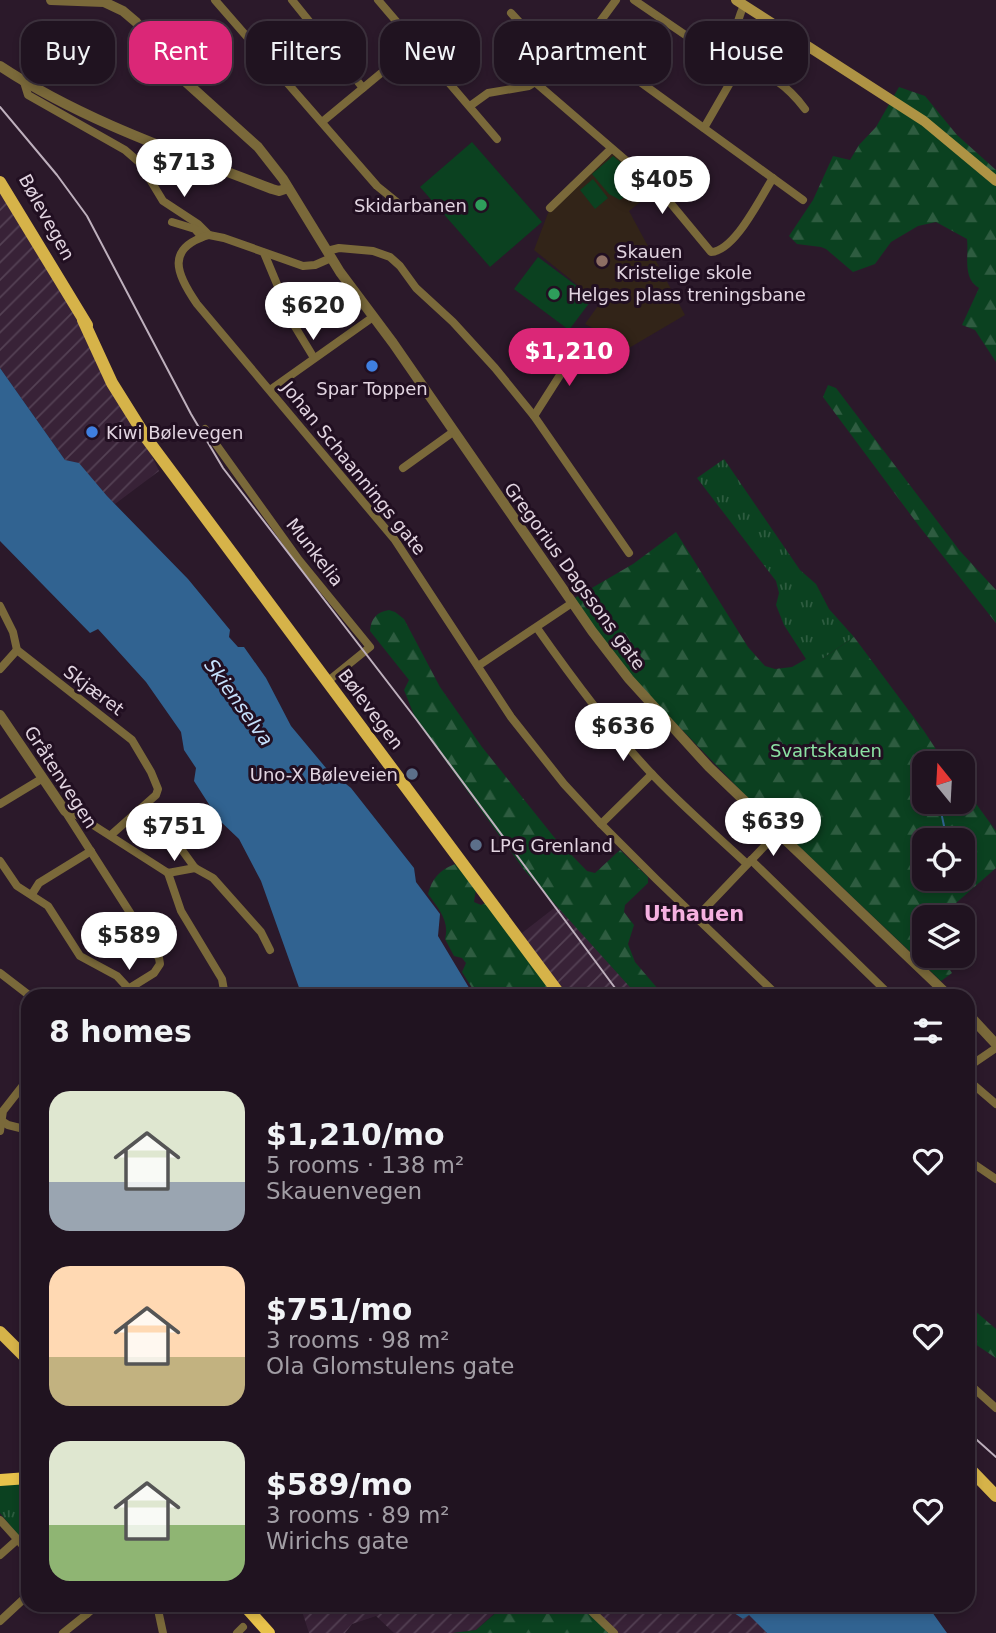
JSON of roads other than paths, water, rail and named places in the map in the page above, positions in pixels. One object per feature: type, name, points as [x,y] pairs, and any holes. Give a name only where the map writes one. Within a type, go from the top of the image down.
[{"type":"highway","points":[[0,1472],[21,1471]]},
{"type":"highway","points":[[0,1480],[21,1478]]},
{"type":"highway","points":[[250,1612],[269,1633]]},
{"type":"main road","points":[[740,2],[924,121],[996,181]]},
{"type":"main road","name":"Bølevegen","points":[[0,170],[54,263],[61,282]]},
{"type":"main road","name":"Bølevegen","points":[[0,182],[61,282],[153,444],[556,989]]},
{"type":"main road","points":[[1,1330],[21,1346]]},
{"type":"main road","points":[[1,1330],[21,1352]]},
{"type":"main road","points":[[975,1474],[996,1496]]},
{"type":"street","name":"Gregorius Dagssons gate","points":[[51,0],[104,2],[129,15],[177,74],[258,147],[288,188],[329,254],[572,603],[629,679],[695,753],[942,989]]},
{"type":"street","points":[[215,0],[377,186],[398,202]]},
{"type":"street","points":[[292,0],[363,88]]},
{"type":"street","points":[[378,0],[395,21]]},
{"type":"street","points":[[600,21],[616,0]]},
{"type":"street","points":[[634,0],[685,35]]},
{"type":"street","points":[[739,21],[740,2]]},
{"type":"street","points":[[511,13],[518,21]]},
{"type":"street","points":[[0,66],[21,80]]},
{"type":"street","points":[[322,122],[380,74]]},
{"type":"street","points":[[25,84],[28,95],[135,157],[163,201],[198,224],[205,236]]},
{"type":"street","points":[[28,84],[89,116],[144,139],[272,189],[279,191],[288,188]]},
{"type":"street","points":[[450,84],[497,139]]},
{"type":"street","points":[[470,106],[488,93],[533,84]]},
{"type":"street","points":[[537,84],[658,188],[711,252],[723,248],[736,236],[773,178]]},
{"type":"street","points":[[643,84],[803,200]]},
{"type":"street","points":[[704,128],[729,84]]},
{"type":"street","points":[[780,84],[805,109]]},
{"type":"street","points":[[550,208],[611,149]]},
{"type":"street","points":[[172,222],[195,229],[205,236],[224,237],[264,253],[309,266],[339,248],[366,250],[382,254],[394,261],[421,293],[453,322],[495,368],[534,416],[629,553]]},
{"type":"street","name":"Johan Schaannings gate","points":[[205,236],[192,241],[181,251],[178,265],[180,277],[197,304],[395,540],[511,717],[564,783],[601,824],[771,989]]},
{"type":"street","points":[[264,253],[294,325],[314,358]]},
{"type":"street","points":[[270,390],[373,317]]},
{"type":"street","points":[[534,416],[569,361],[574,346]]},
{"type":"street","name":"Munkelia","points":[[205,429],[299,560],[370,647],[328,681]]},
{"type":"street","points":[[403,468],[453,432]]},
{"type":"street","points":[[478,666],[572,603]]},
{"type":"street","points":[[0,606],[13,632],[17,650],[0,669]]},
{"type":"street","points":[[537,628],[581,691],[652,774],[884,989]]},
{"type":"street","name":"Skjæret","points":[[17,650],[132,740],[142,753],[158,789],[148,803]]},
{"type":"street","name":"Gråtenvegen","points":[[0,715],[159,958],[160,964],[154,973],[129,989]]},
{"type":"street","points":[[601,824],[652,774]]},
{"type":"street","points":[[0,804],[43,778]]},
{"type":"street","points":[[111,835],[148,803],[195,868],[213,878],[261,932],[270,950]]},
{"type":"street","points":[[65,811],[111,835],[168,873],[181,911],[222,979],[224,989]]},
{"type":"street","points":[[696,918],[778,832]]},
{"type":"street","points":[[32,894],[39,883],[90,851]]},
{"type":"street","points":[[0,861],[18,886],[48,906],[80,956],[117,976],[129,989]]},
{"type":"street","points":[[168,873],[195,868]]},
{"type":"street","points":[[0,973],[21,989]]},
{"type":"street","points":[[975,1022],[996,1046],[975,1062]]},
{"type":"street","points":[[975,1086],[996,1104]]},
{"type":"street","points":[[0,1131],[3,1111],[21,1088]]},
{"type":"street","points":[[1,1121],[21,1128]]},
{"type":"street","points":[[975,1165],[996,1179]]},
{"type":"street","points":[[975,1389],[996,1408]]},
{"type":"street","points":[[0,1520],[21,1543]]},
{"type":"street","points":[[0,1555],[18,1539]]},
{"type":"street","points":[[0,1621],[21,1602]]},
{"type":"street","points":[[63,1633],[89,1612]]},
{"type":"street","points":[[158,1612],[163,1633]]},
{"type":"street","points":[[592,1612],[614,1633]]},
{"type":"water","name":"Skienselva","points":[[0,368],[65,460],[79,463],[107,496],[188,579],[230,630],[229,637],[238,647],[244,647],[266,678],[291,726],[326,768],[351,788],[414,868],[416,882],[440,914],[438,936],[470,989],[300,989],[261,881],[239,839],[219,820],[194,781],[196,768],[184,750],[181,732],[146,682],[98,629],[90,633],[0,541]]},
{"type":"water","points":[[732,1612],[932,1612],[947,1633],[767,1633],[749,1615],[743,1619]]},
{"type":"waterway","points":[[941,814],[944,828]]},
{"type":"railway","points":[[0,107],[57,175],[87,216],[191,414],[223,468],[416,719],[616,989]]},
{"type":"railway","points":[[975,1438],[996,1457]]},
{"type":"place","name":"Skidarbanen","points":[[481,205]]},
{"type":"place","name":"Skauen Kristelige skole","points":[[602,261]]},
{"type":"place","name":"Helges plass treningsbane","points":[[554,294]]},
{"type":"place","name":"Spar Toppen","points":[[372,366]]},
{"type":"place","name":"Kiwi Bølevegen","points":[[92,432]]},
{"type":"place","name":"Uno-X Bøleveien","points":[[412,774]]},
{"type":"place","name":"LPG Grenland","points":[[476,845]]},
{"type":"district","name":"Uthauen","points":[[694,914]]},
{"type":"park label","name":"Svartskauen","points":[[826,750]]}]
